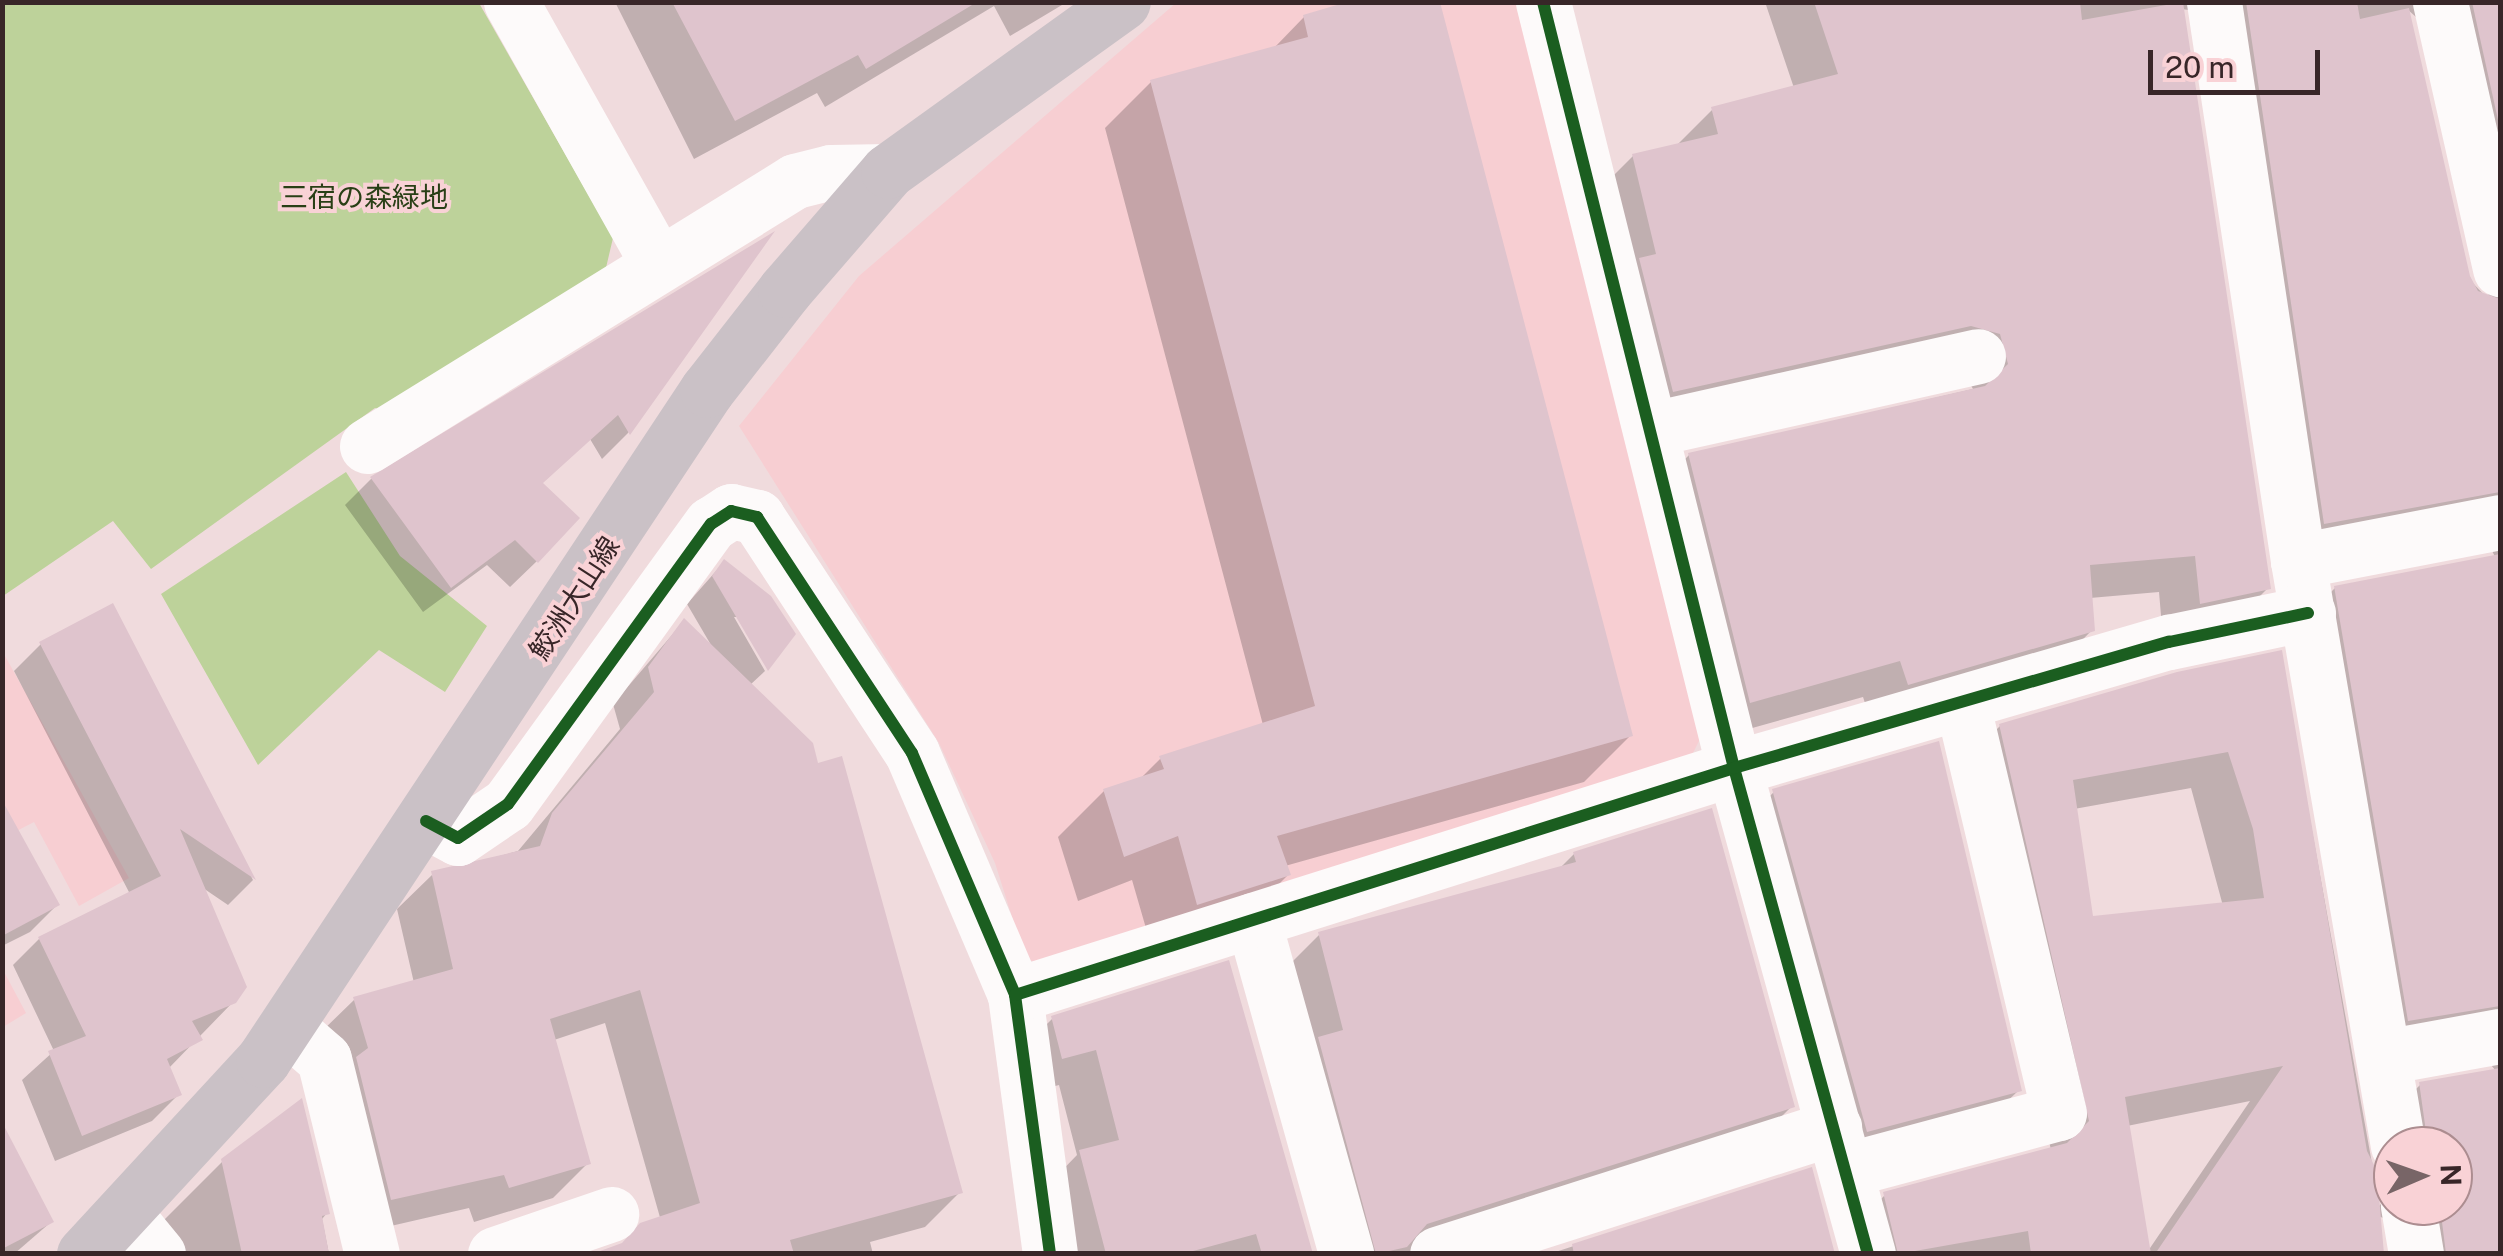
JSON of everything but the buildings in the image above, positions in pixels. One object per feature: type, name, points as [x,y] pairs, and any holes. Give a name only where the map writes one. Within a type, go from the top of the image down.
[{"type":"main road","name":"鮫洲大山線","points":[[84,1254],[142,1234],[426,821],[707,390],[888,171],[1123,2]]},
{"type":"street","points":[[511,2],[658,264]]},
{"type":"street","points":[[1544,2],[1734,768],[1868,1254]]},
{"type":"street","points":[[2214,2],[2298,560],[2395,1126]]},
{"type":"street","points":[[2440,2],[2500,269]]},
{"type":"street","points":[[367,446],[795,181],[832,172],[888,171]]},
{"type":"street","points":[[1652,429],[1978,356]]},
{"type":"street","points":[[426,821],[458,838],[508,804],[710,524],[731,510],[757,517],[912,753],[1016,995],[1050,1254]]},
{"type":"street","points":[[2298,560],[2500,522]]},
{"type":"street","points":[[1016,995],[1734,768],[2169,642],[2308,614]]},
{"type":"street","points":[[1437,1254],[1840,1149],[2059,1113],[1962,704]]},
{"type":"street","points":[[1253,920],[1346,1254]]},
{"type":"street","points":[[286,1026],[324,1059],[372,1254]]},
{"type":"street","points":[[2384,1056],[2500,1036]]},
{"type":"street","points":[[494,1254],[611,1214]]},
{"type":"street","points":[[2411,1226],[2416,1254]]},
{"type":"shaded area","points":[[1176,3],[1521,3],[1704,731],[1690,759],[1043,966],[1025,958],[995,863],[939,743],[739,426],[859,276]]},
{"type":"shaded area","points":[[5,656],[129,878],[79,906],[34,822],[3,838]]},
{"type":"shaded area","points":[[2,968],[26,1013],[3,1027],[2,1027]]},
{"type":"green space","name":"三宿の森緑地","points":[[3,3],[479,3],[613,238],[605,272],[388,412],[375,408],[151,569],[113,521],[3,596]]},
{"type":"green space","points":[[346,472],[400,556],[487,626],[445,692],[379,650],[258,765],[161,594]]},
{"type":"cycle path","points":[[1543,2],[1734,768],[1868,1254]]},
{"type":"cycle path","points":[[426,821],[458,838],[508,804],[711,524],[731,511],[757,517],[912,753],[1015,995],[1050,1254]]},
{"type":"cycle path","points":[[1015,995],[1734,768],[2169,642],[2308,613]]}]
